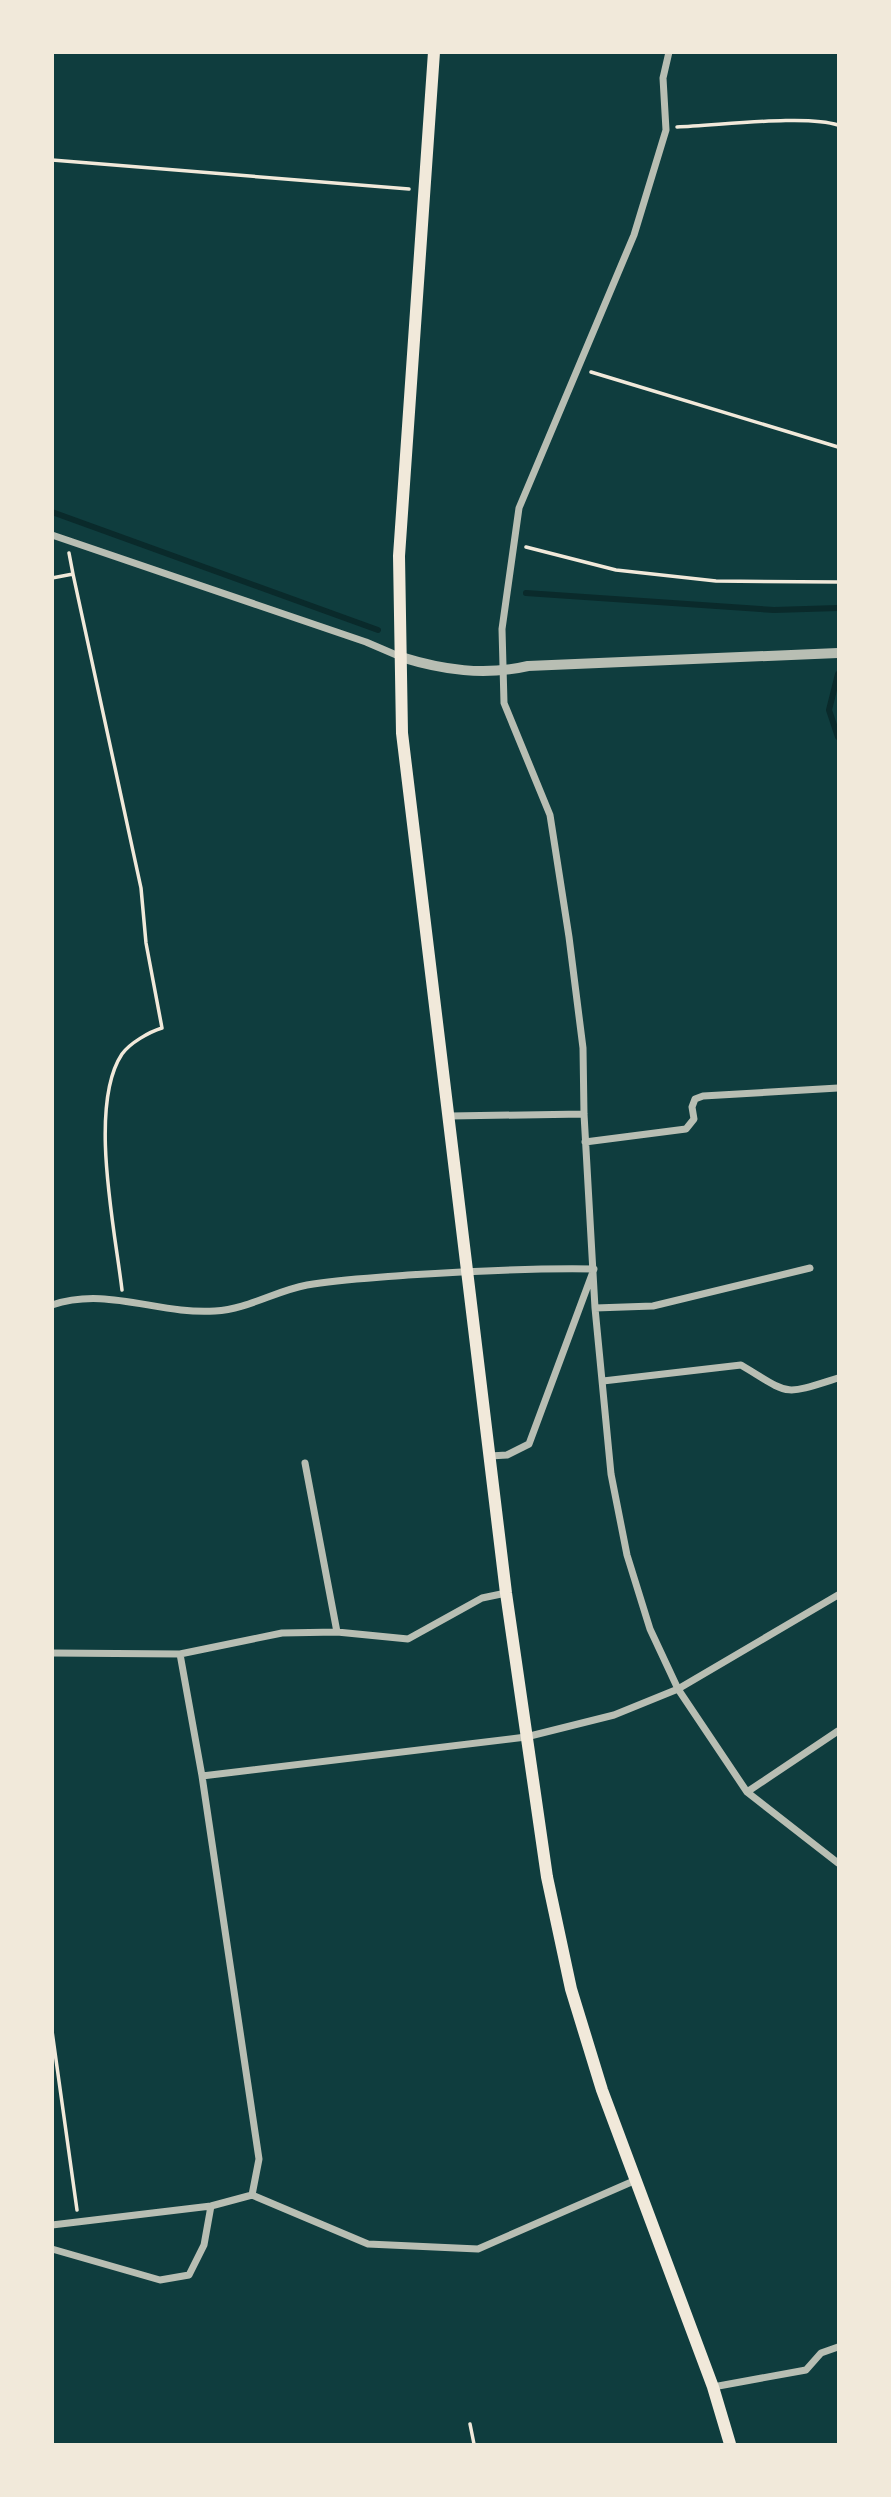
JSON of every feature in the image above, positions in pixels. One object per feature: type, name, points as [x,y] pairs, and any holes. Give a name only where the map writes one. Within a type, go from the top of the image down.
[{"type":"main road","points":[[434,52],[399,556],[402,733],[506,1593],[547,1877],[571,1989],[601,2090],[713,2386],[730,2445]]},
{"type":"street","points":[[669,52],[663,78],[666,131],[634,235],[519,508],[502,629],[504,703],[550,815],[583,1048],[585,1142],[595,1308],[611,1474],[627,1555],[650,1629],[678,1689],[747,1793],[838,1863]]},
{"type":"street","points":[[52,535],[430,666],[502,672],[528,666],[838,653]]},
{"type":"street","points":[[585,1142],[686,1129],[694,1119],[692,1107],[695,1099],[703,1096],[838,1088]]},
{"type":"street","points":[[450,1116],[584,1114]]},
{"type":"street","points":[[595,1308],[653,1306],[810,1268]]},
{"type":"street","points":[[52,1306],[75,1297],[123,1299],[186,1313],[234,1310],[304,1285],[467,1271],[594,1269]]},
{"type":"street","points":[[490,1456],[507,1455],[529,1444],[594,1269]]},
{"type":"street","points":[[603,1381],[741,1365],[781,1391],[797,1391],[838,1378]]},
{"type":"street","points":[[305,1463],[337,1632]]},
{"type":"street","points":[[52,1653],[180,1654],[282,1633],[337,1632],[408,1639],[482,1598],[506,1593]]},
{"type":"street","points":[[202,1776],[526,1737],[614,1715],[678,1689],[838,1595]]},
{"type":"street","points":[[180,1654],[202,1776],[259,2159],[252,2195]]},
{"type":"street","points":[[747,1793],[838,1731]]},
{"type":"street","points":[[52,2225],[79,2224],[195,2206],[211,2206],[252,2195],[369,2244],[478,2249],[636,2180]]},
{"type":"street","points":[[52,2249],[160,2280],[176,2280],[189,2275],[204,2245],[211,2206]]},
{"type":"street","points":[[713,2386],[806,2370],[821,2353],[838,2347]]},
{"type":"path","points":[[666,131],[676,127],[769,122],[828,121],[838,125]]},
{"type":"path","points":[[52,160],[425,191]]},
{"type":"path","points":[[579,369],[838,447]]},
{"type":"path","points":[[67,540],[141,888],[146,943],[162,1028],[152,1031],[123,1052],[111,1078],[104,1126],[123,1299]]},
{"type":"path","points":[[512,543],[616,570],[716,581],[838,582]]},
{"type":"path","points":[[52,578],[73,574]]},
{"type":"path","points":[[52,2031],[79,2224]]},
{"type":"path","points":[[470,2424],[474,2445]]},
{"type":"waterway","points":[[52,512],[378,630]]},
{"type":"waterway","points":[[526,593],[774,610],[838,608]]},
{"type":"waterway","points":[[838,674],[829,710],[838,737]]}]
